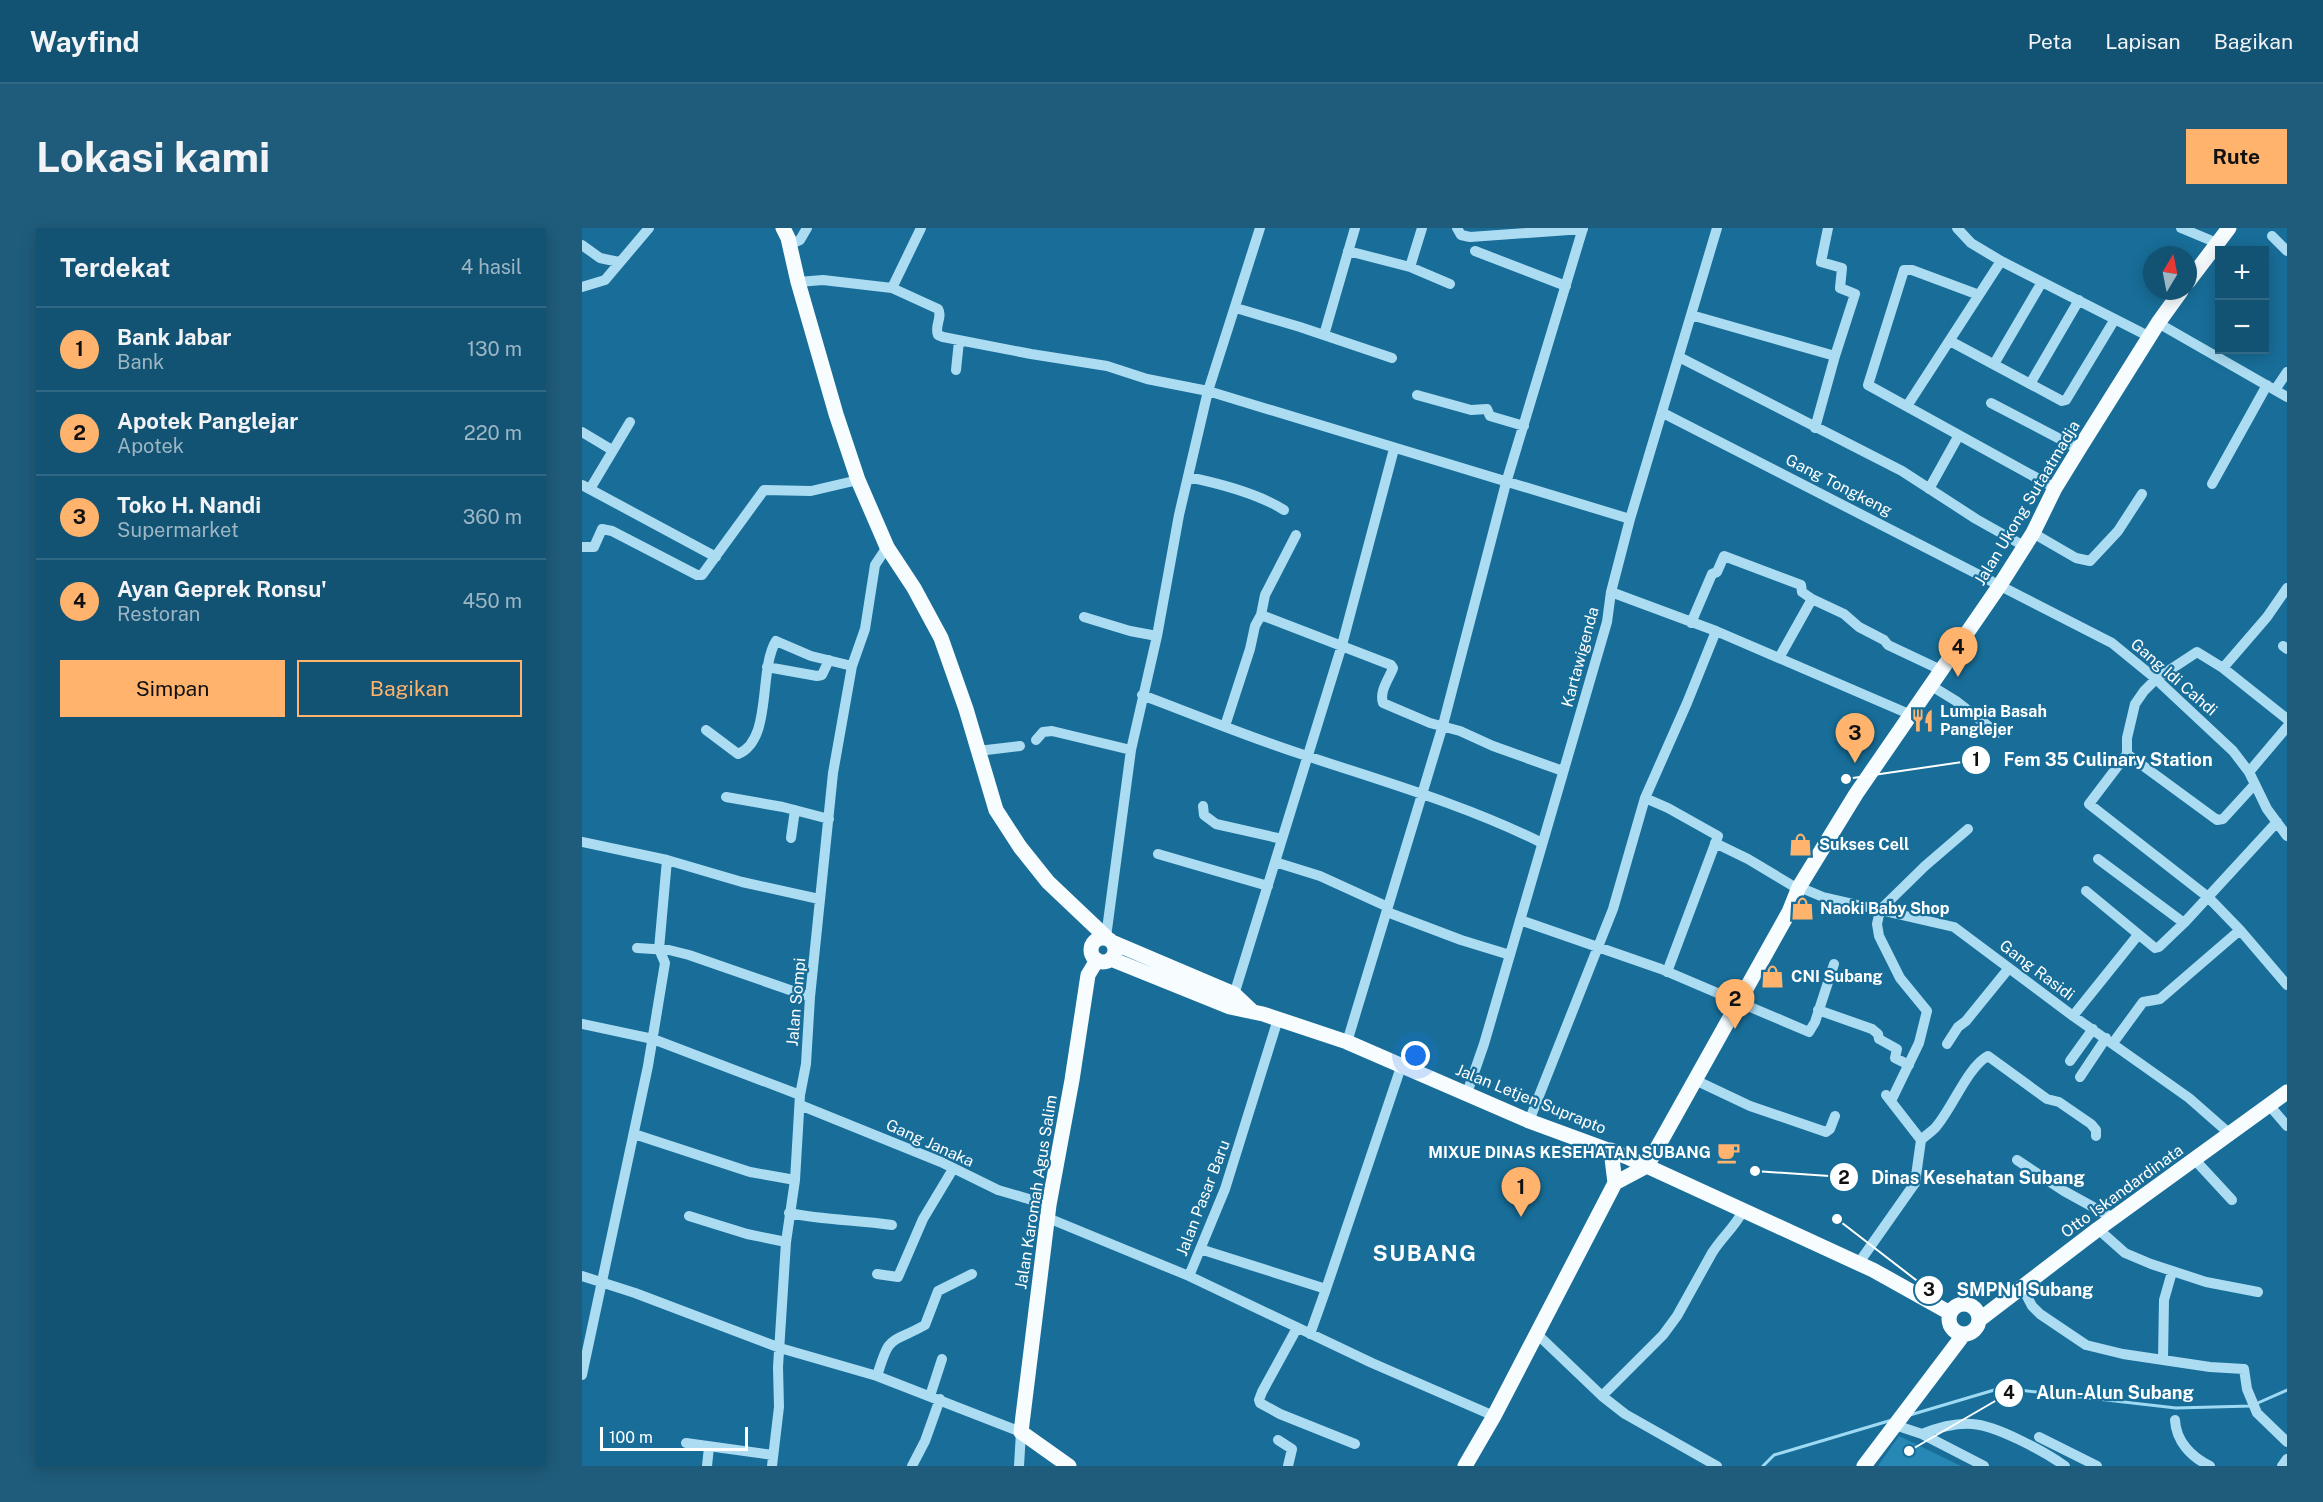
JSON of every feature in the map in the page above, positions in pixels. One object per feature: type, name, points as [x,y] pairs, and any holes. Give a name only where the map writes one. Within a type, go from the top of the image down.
[{"type":"main road","points":[[783,228],[790,244],[798,282],[836,414],[858,480],[885,550],[914,588],[940,638],[966,709],[996,810],[1041,874],[1073,908],[1100,956]]},
{"type":"main road","points":[[2197,270],[2229,228]]},
{"type":"main road","name":"Jalan Ukong Sutaatmadja","points":[[1647,1166],[1789,912],[1798,888],[1856,794],[2000,585],[2028,540],[2055,488],[2175,300]]},
{"type":"main road","name":"Jalan Letjen Suprapto","points":[[1073,908],[1110,940],[1254,1012],[1347,1042],[1529,1121],[1611,1150],[1858,1264],[1950,1313]]},
{"type":"main road","points":[[1100,956],[1099,938],[1110,940]]},
{"type":"main road","name":"Jalan Karomah Agus Salim","points":[[1021,1432],[1048,1211],[1088,975],[1100,956],[1116,954],[1110,940]]},
{"type":"main road","name":"Jalan Letjen Suprapto","points":[[1100,956],[1232,1000]]},
{"type":"main road","name":"Otto Iskandardinata","points":[[1979,1320],[2113,1218],[2287,1092]]},
{"type":"main road","points":[[1611,1150],[1616,1183]]},
{"type":"main road","points":[[1465,1466],[1494,1416],[1616,1183],[1647,1166]]},
{"type":"main road","points":[[1864,1466],[1964,1334],[1976,1329],[1979,1320],[1977,1311],[1970,1305],[1956,1306],[1950,1313],[1952,1327],[1964,1334]]},
{"type":"main road","points":[[1021,1432],[1069,1466]]},
{"type":"street","points":[[582,287],[607,277],[649,228]]},
{"type":"street","points":[[790,244],[800,240],[807,228]]},
{"type":"street","points":[[892,288],[921,228]]},
{"type":"street","points":[[1110,940],[1131,750],[1157,636],[1179,515],[1208,391],[1260,228]]},
{"type":"street","points":[[1324,335],[1355,228]]},
{"type":"street","points":[[1410,267],[1422,228]]},
{"type":"street","points":[[1347,1042],[1423,794],[1506,483],[1583,228],[1504,231],[1465,237],[1458,233],[1457,228]]},
{"type":"street","points":[[1815,428],[1855,294],[1840,288],[1842,268],[1821,262],[1828,228]]},
{"type":"street","points":[[1957,228],[1966,239],[2001,261],[2150,337]]},
{"type":"street","points":[[2181,228],[2217,243]]},
{"type":"street","name":"Kartawigenda","points":[[1467,1093],[1510,955],[1607,622],[1611,592],[1630,519],[1664,413],[1716,231]]},
{"type":"street","points":[[2272,236],[2287,251]]},
{"type":"street","points":[[582,245],[600,258],[619,262]]},
{"type":"street","points":[[1348,251],[1410,267],[1450,284]]},
{"type":"street","points":[[1475,251],[1566,286]]},
{"type":"street","points":[[1907,406],[2001,261]]},
{"type":"street","points":[[1979,295],[1912,270],[1904,270],[1868,385],[2055,488]]},
{"type":"street","points":[[798,282],[823,280],[892,288],[938,309],[940,313],[936,331],[938,335],[959,341],[1107,366],[1147,379],[1208,391],[1630,519]]},
{"type":"street","points":[[1994,364],[2042,282]]},
{"type":"street","points":[[2030,384],[2079,300]]},
{"type":"street","points":[[1236,308],[1392,358]]},
{"type":"street","points":[[1691,315],[1835,356]]},
{"type":"street","points":[[1950,341],[2062,401],[2066,400],[2115,319]]},
{"type":"street","points":[[2158,323],[2287,397]]},
{"type":"street","points":[[956,370],[959,341]]},
{"type":"street","points":[[1679,357],[1902,471],[1976,519],[2076,558],[2090,561],[2118,531],[2142,494]]},
{"type":"street","points":[[2212,484],[2271,388],[2287,372]]},
{"type":"street","points":[[1418,395],[1471,410],[1487,409],[1489,416],[1524,426]]},
{"type":"street","points":[[1991,403],[2079,449]]},
{"type":"street","name":"Gang Tongkeng","points":[[1664,413],[2000,585]]},
{"type":"street","points":[[630,422],[586,487],[716,557]]},
{"type":"street","points":[[582,432],[612,450]]},
{"type":"street","points":[[1929,489],[1959,435]]},
{"type":"street","points":[[1232,1000],[1342,645],[1395,449]]},
{"type":"street","points":[[1188,477],[1219,484],[1273,503],[1284,510]]},
{"type":"street","points":[[582,547],[594,547],[602,529],[612,531],[699,575],[716,557],[764,490],[811,491],[858,480]]},
{"type":"street","points":[[1225,726],[1250,649],[1255,626],[1261,615],[1265,595],[1296,535]]},
{"type":"street","name":"Jalan Sompi","points":[[773,1460],[779,1407],[786,1242],[795,1180],[800,1100],[806,1064],[819,899],[833,773],[852,666],[865,629],[875,565],[885,550]]},
{"type":"street","points":[[1691,623],[1712,574],[1717,572],[1724,556],[1801,585],[1802,592],[1812,599],[1844,614],[1859,627],[1884,640],[1888,645],[1941,670]]},
{"type":"street","name":"Gang Idi Cahdi","points":[[2000,585],[2112,643],[2156,679],[2233,751],[2249,772],[2267,809],[2287,836]]},
{"type":"street","points":[[2223,668],[2267,616],[2287,588]]},
{"type":"street","points":[[1611,592],[1716,631],[1910,714]]},
{"type":"street","points":[[1779,658],[1812,599]]},
{"type":"street","points":[[1261,615],[1391,665],[1393,668],[1391,676],[1382,692],[1383,703],[1430,723],[1443,725],[1563,771]]},
{"type":"street","points":[[1084,617],[1130,631],[1157,636]]},
{"type":"street","points":[[1529,1121],[1613,909],[1645,798],[1687,704],[1716,631]]},
{"type":"street","points":[[706,730],[737,753],[744,751],[755,737],[760,724],[767,667],[776,641],[811,656],[852,666]]},
{"type":"street","points":[[2287,718],[2223,668],[2197,652],[2156,679],[2144,691],[2135,704],[2127,738],[2127,754],[2089,804],[2208,897],[2287,985]]},
{"type":"street","points":[[767,667],[817,676],[822,675],[829,660]]},
{"type":"street","points":[[1930,685],[1956,701],[1997,733]]},
{"type":"street","points":[[1142,694],[1308,756],[1423,794],[1542,843]]},
{"type":"street","points":[[2249,772],[2287,727]]},
{"type":"street","points":[[1036,740],[1043,732],[1052,731],[1131,750]]},
{"type":"street","points":[[978,751],[1020,746]]},
{"type":"street","points":[[2127,754],[2217,820],[2223,819],[2255,784]]},
{"type":"street","points":[[726,797],[829,819]]},
{"type":"street","points":[[1645,798],[1718,836],[1667,972]]},
{"type":"street","points":[[1203,806],[1204,815],[1216,824],[1282,839]]},
{"type":"street","points":[[791,838],[795,810]]},
{"type":"street","points":[[2086,891],[2138,935],[2158,948],[2277,822]]},
{"type":"street","points":[[1921,1140],[1888,1098],[1909,1065],[1919,1043],[1927,1008],[1900,978],[1879,936],[1877,924],[1880,910],[1925,866],[1968,829]]},
{"type":"street","points":[[582,842],[667,860],[742,882],[819,899]]},
{"type":"street","name":"Gang Rasidi","points":[[1715,843],[1798,888],[1823,897],[1954,927],[2073,1016],[2189,1098],[2230,1134]]},
{"type":"street","points":[[1158,854],[1268,886]]},
{"type":"street","points":[[2098,859],[2184,923]]},
{"type":"street","points":[[582,1375],[634,1134],[666,963],[659,949],[667,860]]},
{"type":"street","points":[[1275,862],[1320,876],[1387,910],[1461,940],[1510,955]]},
{"type":"street","points":[[1520,920],[1667,972],[1809,1032],[1815,1022],[1834,964]]},
{"type":"street","points":[[2080,1077],[2144,1002],[2160,999],[2240,930]]},
{"type":"street","points":[[2073,1016],[2138,935]]},
{"type":"street","points":[[637,948],[659,949],[706,960],[810,997]]},
{"type":"street","points":[[1947,1044],[1958,1027],[1966,1021],[2009,968]]},
{"type":"street","points":[[1818,1010],[1872,1029],[1878,1034],[1879,1040],[1897,1050],[1895,1058],[1909,1065]]},
{"type":"street","name":"Jalan Pasar Baru","points":[[1048,1211],[1189,1276],[1225,1189],[1278,1019]]},
{"type":"street","name":"Gang Janaka","points":[[582,1024],[653,1039],[800,1100],[1048,1211]]},
{"type":"street","points":[[2070,1061],[2093,1029]]},
{"type":"street","points":[[1858,1264],[1915,1183],[1921,1140],[1935,1128],[1973,1071],[1988,1056],[2047,1099],[2059,1102],[2091,1124],[2096,1130],[2096,1136]]},
{"type":"street","points":[[1310,1334],[1402,1064]]},
{"type":"street","points":[[1695,1080],[1750,1106],[1826,1132],[1830,1129],[1835,1116]]},
{"type":"street","points":[[2269,1105],[2287,1126]]},
{"type":"street","points":[[634,1134],[750,1172],[795,1180]]},
{"type":"street","points":[[2017,1160],[2064,1191],[2113,1218]]},
{"type":"street","points":[[2195,1160],[2232,1200]]},
{"type":"street","points":[[877,1274],[898,1276],[922,1219],[953,1170]]},
{"type":"street","points":[[1602,1396],[1663,1335],[1677,1316],[1712,1252],[1732,1230],[1743,1211]]},
{"type":"street","points":[[789,1213],[820,1219],[892,1225]]},
{"type":"street","points":[[689,1216],[747,1234],[786,1242]]},
{"type":"street","points":[[2098,1230],[2128,1255],[2206,1282],[2258,1292]]},
{"type":"street","points":[[1200,1249],[1326,1289]]},
{"type":"street","points":[[2163,1360],[2164,1300],[2172,1272]]},
{"type":"street","points":[[877,1376],[887,1345],[893,1339],[925,1325],[938,1291],[972,1274]]},
{"type":"street","points":[[582,1276],[780,1348],[877,1376],[1021,1432],[1019,1466]]},
{"type":"street","points":[[1189,1276],[1310,1334],[1494,1416]]},
{"type":"street","points":[[2022,1287],[2032,1306],[2040,1314],[2086,1345],[2123,1354],[2244,1369],[2247,1389],[2257,1413],[2287,1442]]},
{"type":"street","points":[[1297,1328],[1262,1392],[1260,1403],[1280,1414],[1355,1444]]},
{"type":"street","points":[[1536,1333],[1602,1396],[1625,1414],[1716,1466]]},
{"type":"street","points":[[912,1466],[925,1441],[942,1359]]},
{"type":"street","points":[[2175,1420],[2183,1446],[2191,1460],[2210,1466]]},
{"type":"street","points":[[1922,1434],[1937,1428],[1972,1424],[1997,1430],[2060,1464]]},
{"type":"street","points":[[1895,1425],[1922,1434],[1984,1466]]},
{"type":"street","points":[[2039,1437],[2097,1466]]},
{"type":"street","points":[[1278,1440],[1292,1449],[1288,1466]]},
{"type":"street","points":[[686,1443],[773,1460]]},
{"type":"street","points":[[707,1466],[710,1447]]},
{"type":"street","points":[[2282,1466],[2287,1460]]},
{"type":"shaded area","points":[[1899,1436],[1961,1466],[1878,1466]]},
{"type":"waterway","points":[[1910,1415],[2001,1388],[2176,1408],[2251,1406],[2287,1390]]},
{"type":"waterway","points":[[1763,1466],[1774,1455],[1892,1420]]},
{"type":"place","name":"Ayan Geprek Ronsu'","points":[[1958,677]]},
{"type":"place","name":"Lumpia Basah Panglejer","points":[[1922,720]]},
{"type":"place","name":"Toko H. Nandi","points":[[1855,763]]},
{"type":"place","name":"Fem 35 Culinary Station","points":[[1846,779]]},
{"type":"place","name":"Sukses Cell","points":[[1801,844]]},
{"type":"place","name":"Naoki Baby Shop","points":[[1802,908]]},
{"type":"place","name":"CNI Subang","points":[[1773,976]]},
{"type":"place","name":"Apotek Panglejar","points":[[1735,1029]]},
{"type":"place","name":"MIXUE DINAS KESEHATAN SUBANG","points":[[1729,1152]]},
{"type":"place","name":"Dinas Kesehatan Subang","points":[[1755,1171]]},
{"type":"place","name":"Bank Jabar","points":[[1521,1217]]},
{"type":"place","name":"SMPN 1 Subang","points":[[1837,1219]]},
{"type":"place","name":"Alun-Alun Subang","points":[[1909,1451]]},
{"type":"district","name":"SUBANG","points":[[1425,1253]]}]
